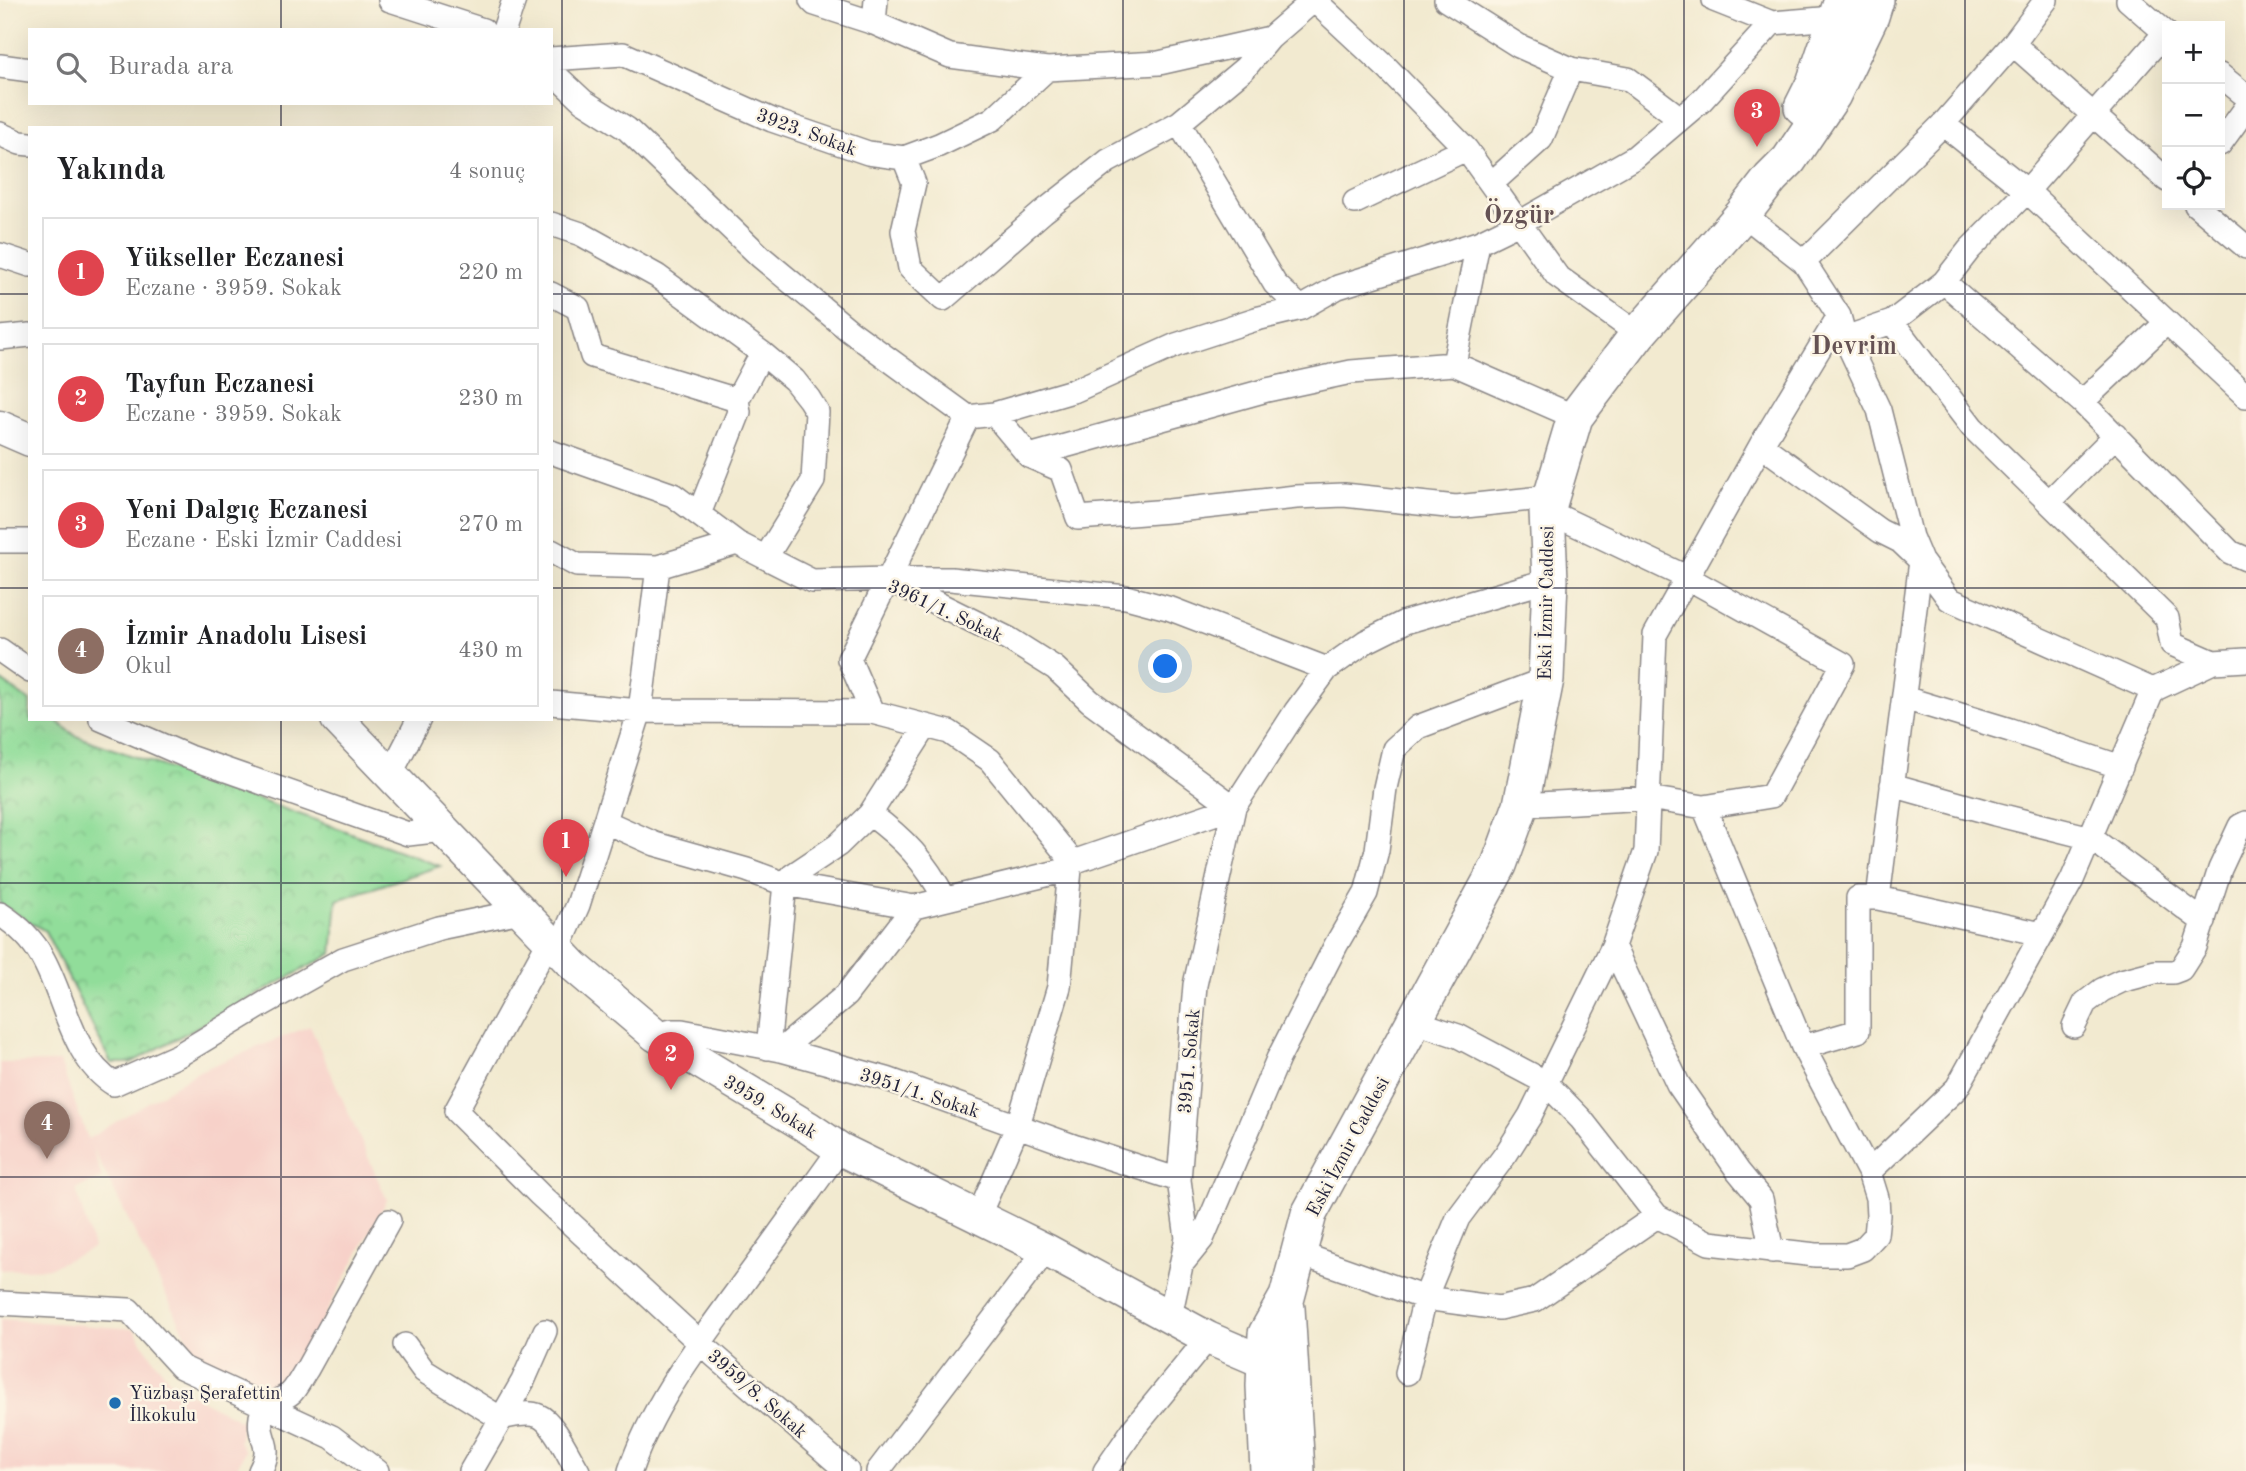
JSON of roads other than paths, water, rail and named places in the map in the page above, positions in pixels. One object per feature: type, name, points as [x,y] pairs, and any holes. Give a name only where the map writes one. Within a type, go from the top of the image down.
[{"type":"main road","name":"Eski İzmir Caddesi","points":[[1297,1471],[1278,1368],[1266,1334],[1287,1297],[1309,1214],[1499,865],[1521,805],[1546,679],[1550,580],[1549,504],[1576,417],[1637,334],[1772,178],[1780,150],[1856,8]]},
{"type":"main road","name":"Eski İzmir Caddesi","points":[[1268,1471],[1264,1386],[1278,1368]]},
{"type":"street","points":[[390,0],[478,28]]},
{"type":"street","points":[[505,28],[514,0]]},
{"type":"street","points":[[811,0],[815,4],[874,23],[950,56],[1046,69],[1159,63],[1270,38]]},
{"type":"street","points":[[874,23],[876,0]]},
{"type":"street","points":[[904,158],[914,183],[903,231],[910,268],[943,299],[1043,212],[1108,161],[1179,123],[1245,68],[1270,38],[1314,0],[1388,69],[1466,149],[1557,276],[1637,334]]},
{"type":"street","points":[[1446,0],[1519,46],[1571,69],[1628,79],[1680,118]]},
{"type":"street","points":[[1714,0],[1772,23],[1856,8]]},
{"type":"street","points":[[1804,262],[1943,124],[2046,0]]},
{"type":"street","points":[[2129,0],[2162,30]]},
{"type":"street","points":[[553,73],[583,101],[627,129],[761,257],[810,298],[850,331],[968,417],[994,414],[1076,390],[1176,345],[1256,319],[1301,308],[1338,287],[1478,243],[1519,223],[1635,157],[1701,101],[1772,23]]},
{"type":"street","points":[[1407,1373],[1425,1298],[1458,1218],[1530,1116],[1613,946],[1646,851],[1655,635],[1686,577],[1761,445],[1842,327],[1892,322],[1944,282],[1969,250],[2027,191],[2162,38]]},
{"type":"street","points":[[2012,44],[2162,176]]},
{"type":"street","name":"3923. Sokak","points":[[553,59],[623,54],[772,120],[868,153],[904,158],[939,145],[993,119],[1046,69]]},
{"type":"street","points":[[0,66],[28,70]]},
{"type":"street","points":[[1492,183],[1541,139],[1571,69]]},
{"type":"street","points":[[2225,79],[2246,96]]},
{"type":"street","points":[[2225,137],[2246,108]]},
{"type":"street","points":[[1179,123],[1275,285],[1301,308]]},
{"type":"street","points":[[1943,124],[2027,191],[2246,396]]},
{"type":"street","points":[[0,134],[28,144]]},
{"type":"street","points":[[1355,202],[1466,149]]},
{"type":"street","points":[[2202,210],[2246,247]]},
{"type":"street","points":[[1743,214],[1804,262],[1842,327],[1879,410],[1911,537],[1921,561],[1878,898]]},
{"type":"street","points":[[553,225],[581,234],[657,276],[762,353],[794,380],[817,412],[813,481],[766,557]]},
{"type":"street","points":[[1454,364],[1478,243]]},
{"type":"street","points":[[0,256],[28,264]]},
{"type":"street","points":[[1944,282],[2082,402],[2230,552],[2246,559]]},
{"type":"street","points":[[553,296],[578,308],[592,356],[737,400]]},
{"type":"street","points":[[1892,322],[1972,427],[2167,618],[2172,644],[2213,662]]},
{"type":"street","points":[[2082,402],[2167,322]]},
{"type":"street","points":[[0,338],[28,335]]},
{"type":"street","points":[[699,514],[739,412],[737,400],[762,353]]},
{"type":"street","points":[[1029,456],[1267,390],[1351,372],[1454,364],[1576,417]]},
{"type":"street","points":[[994,414],[1029,456],[1061,470],[1077,518],[1169,511],[1296,496],[1344,495],[1456,507],[1549,504],[1843,664],[1771,796],[1704,807],[1647,798],[1521,805]]},
{"type":"street","points":[[872,712],[849,659],[968,417]]},
{"type":"street","points":[[0,426],[28,439]]},
{"type":"street","points":[[2049,502],[2116,435]]},
{"type":"street","points":[[1761,445],[1880,531],[1900,541],[1921,561],[1950,599],[2153,690]]},
{"type":"street","name":"3961/1. Sokak","points":[[553,453],[673,495],[737,543],[812,581],[888,579],[1009,639],[1055,668],[1090,701],[1234,807]]},
{"type":"street","points":[[0,541],[28,541]]},
{"type":"street","points":[[553,552],[577,565],[658,567],[737,543]]},
{"type":"street","points":[[554,946],[578,905],[640,711],[658,567]]},
{"type":"street","points":[[888,579],[951,579],[1126,597],[1171,609],[1327,669]]},
{"type":"street","points":[[606,822],[655,844],[747,870],[785,884],[914,907],[1072,865],[1234,807],[1296,710],[1327,669],[1365,642],[1405,622],[1550,580]]},
{"type":"street","points":[[0,650],[28,670]]},
{"type":"street","points":[[1869,1172],[1957,1088],[2072,880],[2153,690],[2213,662],[2246,660]]},
{"type":"street","points":[[1183,1263],[1202,1239],[1278,1059],[1366,893],[1377,850],[1385,788],[1394,749],[1418,727],[1546,679]]},
{"type":"street","points":[[1904,698],[2121,767]]},
{"type":"street","points":[[553,703],[640,711],[872,712],[949,732],[990,760],[1072,865],[1059,987],[1018,1125],[978,1217]]},
{"type":"street","points":[[106,721],[189,757],[408,834],[443,830]]},
{"type":"street","name":"3959. Sokak","points":[[339,721],[575,967],[655,1035],[840,1149],[1045,1250],[1208,1338],[1278,1368]]},
{"type":"street","points":[[390,775],[418,721]]},
{"type":"street","points":[[774,1049],[785,884],[793,875],[838,845],[870,814],[926,726]]},
{"type":"street","points":[[1892,785],[2091,838],[2204,922]]},
{"type":"street","name":"3951. Sokak","points":[[1170,1316],[1187,1238],[1179,1180],[1195,985],[1234,807]]},
{"type":"street","points":[[1413,1021],[1458,1036],[1545,1082],[1581,1119],[1657,1216],[1709,1243],[1816,1255],[1847,1255],[1863,1249],[1876,1235],[1878,1215],[1877,1198],[1869,1172],[1803,1046],[1704,807]]},
{"type":"street","points":[[870,814],[888,827],[919,857],[932,874],[945,899]]},
{"type":"street","points":[[2074,1026],[2085,1003],[2102,990],[2121,981],[2155,972],[2181,969],[2196,947],[2220,869],[2240,826],[2246,823]]},
{"type":"street","points":[[1803,1046],[1858,1031],[1858,898],[1878,898],[2042,934]]},
{"type":"street","points":[[774,1049],[845,995],[914,907]]},
{"type":"street","points":[[0,914],[21,928],[42,956],[91,1064],[102,1077],[114,1084],[179,1055],[343,959],[439,928],[521,911]]},
{"type":"street","name":"3959/8. Sokak","points":[[554,946],[456,1111],[540,1195],[700,1343],[848,1471]]},
{"type":"street","points":[[1613,946],[1678,1084],[1738,1171],[1761,1199],[1772,1251]]},
{"type":"street","name":"3951/1. Sokak","points":[[655,1035],[682,1031],[774,1049],[887,1079],[1076,1147],[1179,1180]]},
{"type":"street","points":[[630,1471],[653,1414],[700,1343],[840,1149]]},
{"type":"street","points":[[1298,1253],[1425,1298],[1499,1308],[1535,1300],[1657,1216]]},
{"type":"street","points":[[260,1471],[267,1458],[261,1416],[267,1407],[291,1392],[307,1369],[389,1221]]},
{"type":"street","points":[[878,1471],[1045,1250]]},
{"type":"street","points":[[0,1303],[129,1310],[181,1367],[332,1437],[377,1471]]},
{"type":"street","points":[[471,1471],[523,1381],[545,1331]]},
{"type":"street","points":[[1105,1471],[1135,1427],[1208,1338]]},
{"type":"street","points":[[405,1345],[424,1371],[500,1418],[519,1414],[538,1415],[549,1423],[578,1471]]},
{"type":"place","name":"Yeni Dalgıç Eczanesi","points":[[1757,147]]},
{"type":"place","name":"Yükseller Eczanesi","points":[[566,877]]},
{"type":"place","name":"Tayfun Eczanesi","points":[[671,1090]]},
{"type":"place","name":"İzmir Anadolu Lisesi","points":[[47,1159]]},
{"type":"place","name":"Yüzbaşı Şerafettin İlkokulu","points":[[115,1403]]},
{"type":"district","name":"Özgür","points":[[1519,214]]},
{"type":"district","name":"Devrim","points":[[1854,345]]}]
